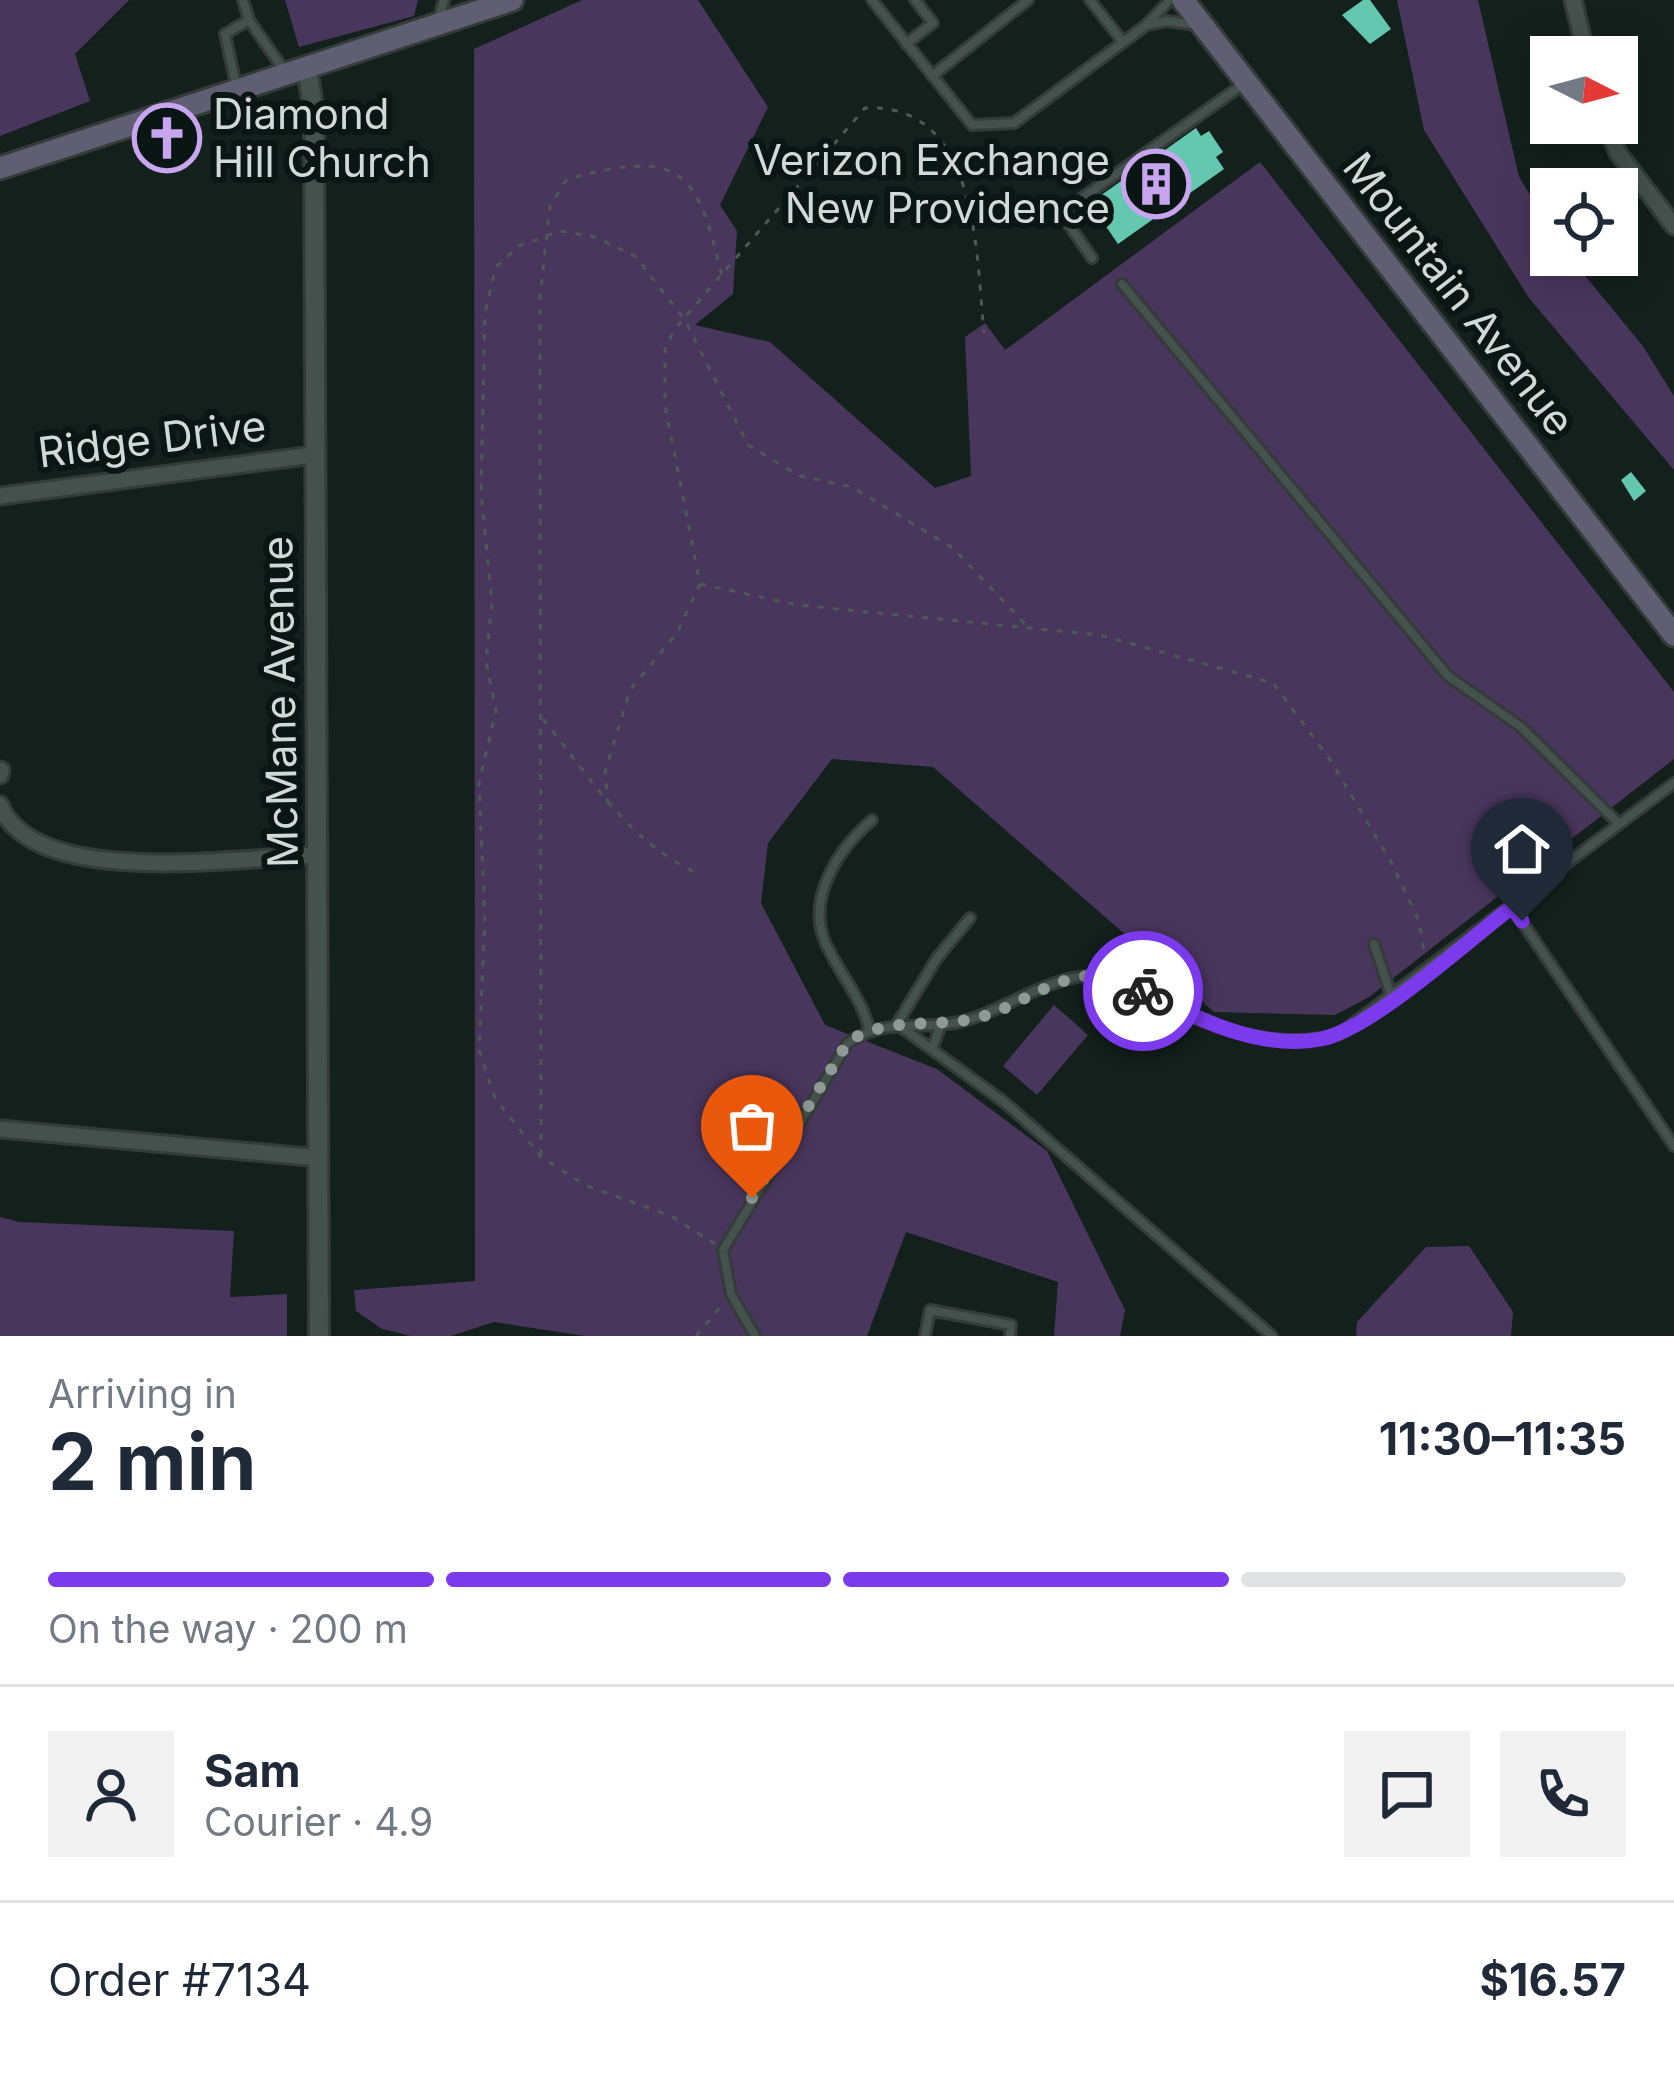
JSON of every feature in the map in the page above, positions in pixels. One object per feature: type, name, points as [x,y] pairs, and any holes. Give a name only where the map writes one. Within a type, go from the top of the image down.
[{"type":"main road","points":[[0,168],[512,0]]},
{"type":"main road","name":"Mountain Avenue","points":[[1183,0],[1674,635]]},
{"type":"street","points":[[1573,0],[1582,36]]},
{"type":"street","name":"McMane Avenue","points":[[297,71],[314,113],[320,1336]]},
{"type":"street","points":[[1615,144],[1674,226]]},
{"type":"street","name":"Ridge Drive","points":[[0,496],[313,455]]},
{"type":"street","points":[[0,805],[12,824],[34,840],[85,860],[317,855]]},
{"type":"street","points":[[0,1129],[320,1158]]},
{"type":"lane","points":[[243,0],[249,20],[297,71]]},
{"type":"lane","points":[[434,29],[444,0]]},
{"type":"lane","points":[[872,0],[968,124],[1010,124],[1145,26],[1170,0]]},
{"type":"lane","points":[[906,44],[933,23],[915,0]]},
{"type":"lane","points":[[932,76],[1028,0]]},
{"type":"lane","points":[[1090,0],[1124,42]]},
{"type":"lane","points":[[237,89],[225,34],[249,20]]},
{"type":"lane","points":[[1145,26],[1167,21],[1203,26]]},
{"type":"lane","points":[[1092,258],[1061,213],[1247,82]]},
{"type":"lane","points":[[1122,284],[1448,676],[1521,727],[1619,824]]},
{"type":"lane","points":[[754,1336],[731,1294],[723,1250],[848,1042],[868,1028],[941,1024],[988,1015],[1057,983],[1096,975],[1116,979],[1204,1022],[1295,1040],[1340,1034],[1674,783]]},
{"type":"lane","points":[[868,1028],[824,941],[820,910],[846,842],[872,820]]},
{"type":"lane","points":[[1512,907],[1674,1146]]},
{"type":"lane","points":[[897,1024],[937,958],[970,918]]},
{"type":"lane","points":[[1374,944],[1393,998]]},
{"type":"lane","points":[[897,1024],[1004,1102],[1261,1332],[1272,1336]]},
{"type":"lane","points":[[932,1050],[941,1024]]},
{"type":"lane","points":[[925,1336],[930,1310],[1011,1325],[1010,1336]]},
{"type":"path","points":[[608,804],[605,772],[630,690],[677,633],[700,584],[662,376],[665,350],[685,320],[865,107],[888,106],[921,124],[956,158],[971,210],[984,333]]},
{"type":"path","points":[[542,1157],[540,297],[550,206],[567,179],[606,170],[669,169],[686,177],[698,196],[722,277]]},
{"type":"path","points":[[723,1250],[671,1216],[585,1185],[542,1157],[495,1097],[479,1050],[485,919],[479,783],[496,711],[486,662],[492,603],[481,493],[485,313],[496,267],[519,246],[547,235],[596,237],[635,256],[685,320],[748,446],[800,476],[852,487],[953,548],[1027,626]]},
{"type":"path","points":[[700,584],[798,605],[1100,635],[1273,683],[1330,761],[1391,862],[1419,921],[1428,970]]},
{"type":"path","points":[[542,718],[608,804],[652,848],[701,874]]},
{"type":"path","points":[[696,1336],[731,1294]]},
{"type":"shaded area","points":[[0,0],[129,0],[75,54],[90,101],[0,136]]},
{"type":"shaded area","points":[[285,0],[418,0],[414,16],[299,47]]},
{"type":"shaded area","points":[[582,0],[698,0],[768,107],[720,205],[737,231],[733,294],[695,325],[770,342],[935,488],[971,476],[965,337],[985,323],[1005,350],[1260,162],[1674,692],[1674,759],[1369,997],[1335,1015],[1214,1012],[933,767],[832,759],[768,843],[761,903],[825,1025],[937,1069],[1047,1151],[1125,1310],[1120,1336],[1054,1336],[1058,1282],[906,1232],[867,1336],[585,1336],[494,1322],[451,1336],[411,1336],[382,1329],[356,1311],[354,1290],[475,1281],[474,49]]},
{"type":"shaded area","points":[[1397,0],[1478,0],[1519,177],[1530,195],[1530,276],[1585,276],[1642,345],[1674,396],[1674,470],[1529,298],[1424,130]]},
{"type":"shaded area","points":[[1054,1005],[1088,1035],[1037,1095],[1003,1066]]},
{"type":"shaded area","points":[[0,1217],[19,1222],[234,1231],[230,1297],[287,1294],[287,1336],[0,1336]]},
{"type":"shaded area","points":[[1469,1246],[1513,1312],[1511,1336],[1356,1336],[1357,1322],[1426,1247]]},
{"type":"building","points":[[1370,0],[1391,29],[1370,44],[1342,15]]},
{"type":"building","name":"Verizon Exchange New Providence","points":[[1196,128],[1201,136],[1209,131],[1223,152],[1216,157],[1224,169],[1118,244],[1090,203]]},
{"type":"building","points":[[1631,472],[1646,491],[1634,501],[1621,480]]},
{"type":"way so far","points":[[752,1198],[848,1042],[868,1028],[950,1024],[988,1015],[1079,977],[1116,979],[1143,991]]},
{"type":"place","name":"Diamond Hill Church","points":[[167,138]]},
{"type":"place","name":"Verizon Exchange New Providence","points":[[1156,184]]},
{"type":"route","points":[[1143,991],[1221,1027],[1273,1038],[1318,1040],[1359,1024],[1512,907],[1522,921]]}]
